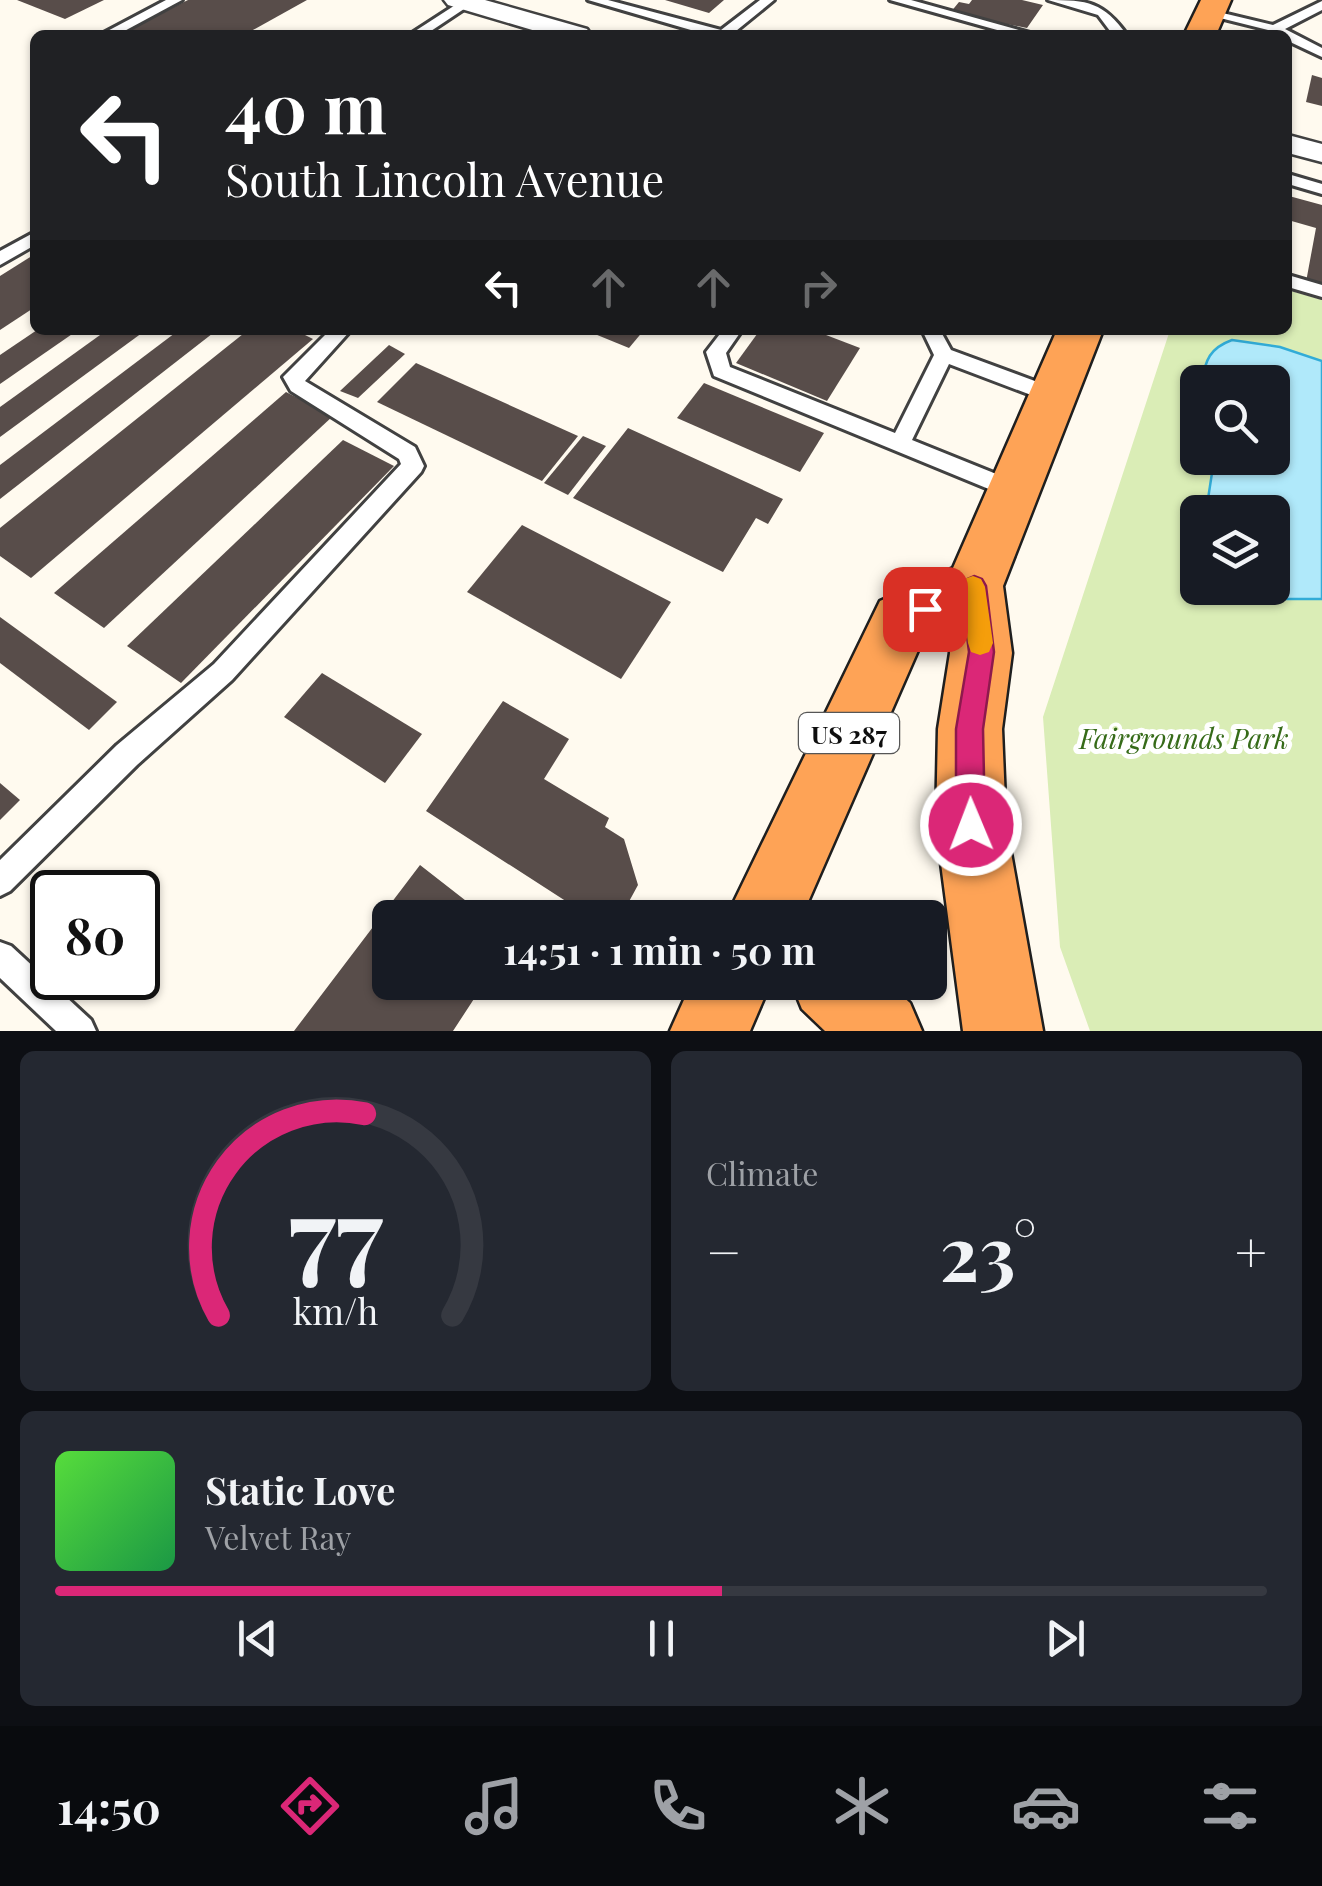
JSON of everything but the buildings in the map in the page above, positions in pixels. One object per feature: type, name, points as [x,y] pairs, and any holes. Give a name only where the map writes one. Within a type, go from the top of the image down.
[{"type":"highway","points":[[1003,1031],[971,825],[970,729],[981,652],[974,586],[1078,335]]},
{"type":"highway","name":"US 287","points":[[771,900],[901,620],[974,586]]},
{"type":"highway","points":[[710,1031],[724,1000]]},
{"type":"highway","points":[[848,1000],[882,1031]]},
{"type":"street","points":[[462,1],[561,30]]},
{"type":"street","points":[[1292,145],[1322,154]]},
{"type":"lane","points":[[118,30],[176,0]]},
{"type":"lane","points":[[594,0],[705,30]]},
{"type":"lane","points":[[729,30],[768,0]]},
{"type":"lane","points":[[896,0],[1008,30]]},
{"type":"lane","points":[[938,14],[951,0]]},
{"type":"lane","points":[[1054,0],[1102,12],[1116,30]]},
{"type":"lane","points":[[423,30],[462,1]]},
{"type":"lane","points":[[1287,30],[1322,5]]},
{"type":"lane","points":[[1208,16],[1270,30]]},
{"type":"lane","points":[[1292,38],[1322,53]]},
{"type":"lane","points":[[1292,181],[1322,189]]},
{"type":"lane","points":[[0,259],[30,241]]},
{"type":"lane","points":[[1292,282],[1322,292]]},
{"type":"lane","points":[[0,881],[127,755],[223,672],[413,466],[407,453],[298,386],[293,377],[337,335]]},
{"type":"lane","points":[[728,335],[716,352],[721,371],[1012,490]]},
{"type":"lane","points":[[934,335],[944,355],[1052,394]]},
{"type":"lane","points":[[900,443],[944,355]]},
{"type":"lane","points":[[0,956],[80,1031]]},
{"type":"green space","name":"Fairgrounds Park","points":[[1292,291],[1322,300],[1322,1031],[1090,1031],[1060,947],[1043,717],[1168,335],[1292,335]]},
{"type":"water","points":[[1232,340],[1280,347],[1322,361],[1322,599],[1290,599],[1290,495],[1209,495],[1212,475],[1290,475],[1290,365],[1206,365],[1218,347]]},
{"type":"slow traffic","points":[[973,587],[980,643]]},
{"type":"route","points":[[925,609],[974,586],[981,652],[970,729],[971,825]]}]
